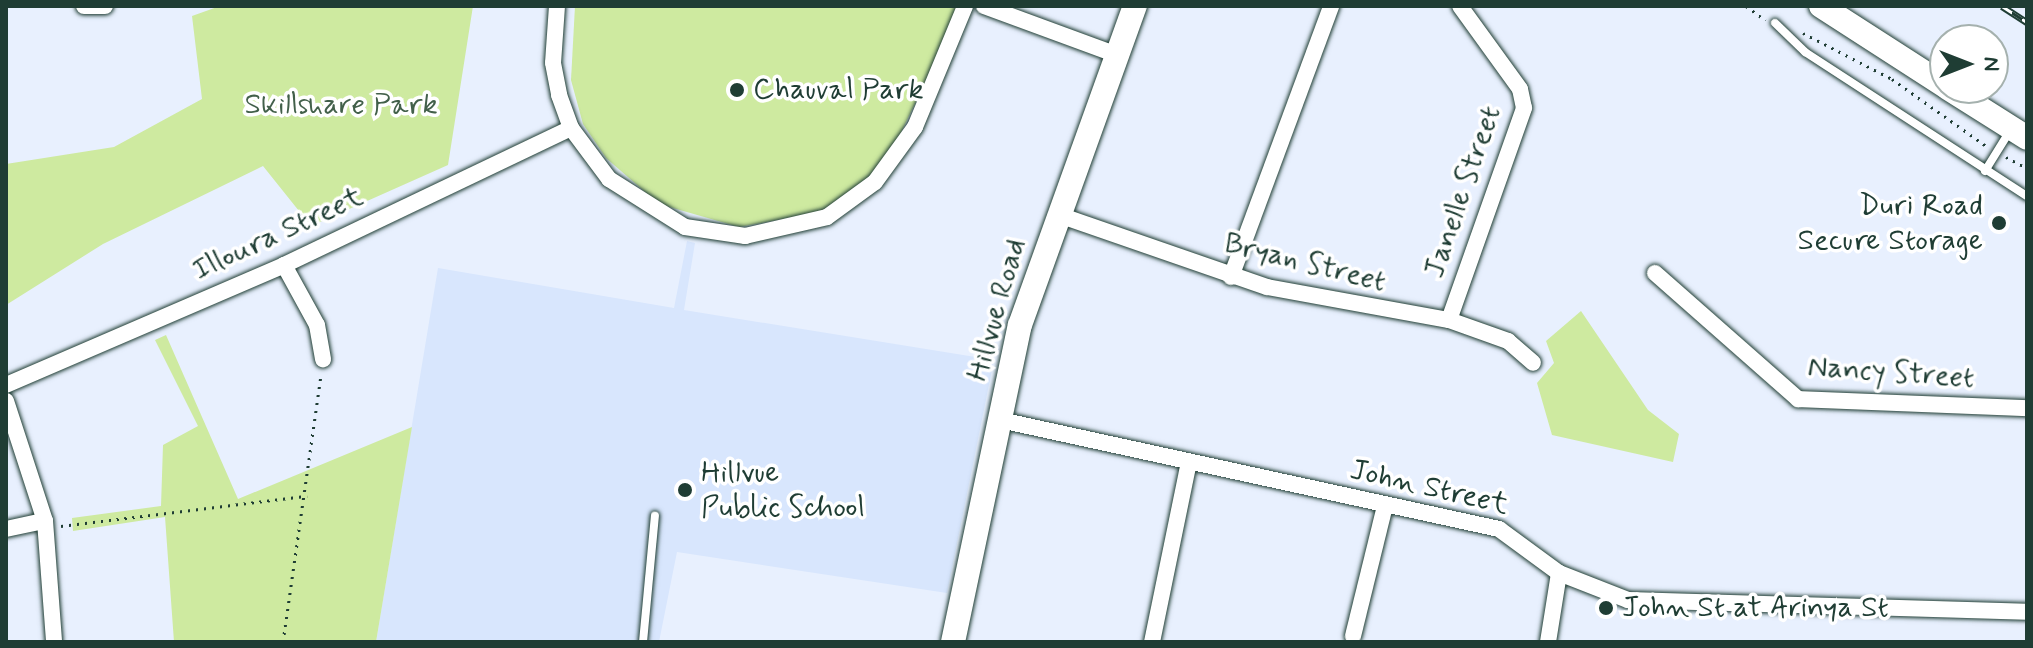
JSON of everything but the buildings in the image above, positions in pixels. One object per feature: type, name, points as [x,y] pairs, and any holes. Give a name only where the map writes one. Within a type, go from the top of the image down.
[{"type":"street","points":[[84,6],[105,6]]},
{"type":"street","points":[[557,6],[553,63],[571,128],[609,179],[665,219],[721,235],[800,227],[852,203],[901,152],[965,6]]},
{"type":"street","points":[[984,6],[1117,55]]},
{"type":"street","name":"Hillvue Road","points":[[953,642],[1020,325],[1135,6]]},
{"type":"street","points":[[1231,277],[1331,6]]},
{"type":"street","name":"Janelle Street","points":[[1449,320],[1524,108],[1520,89],[1460,6]]},
{"type":"street","points":[[1821,6],[1929,75]]},
{"type":"street","points":[[1974,104],[2019,133]]},
{"type":"street","name":"Illoura Street","points":[[6,385],[284,265],[571,128]]},
{"type":"street","name":"Bryan Street","points":[[1059,215],[1231,277],[1419,320],[1449,320],[1508,341],[1533,363]]},
{"type":"street","points":[[284,265],[317,325],[323,359]]},
{"type":"street","name":"Nancy Street","points":[[1655,273],[1798,399],[2027,408]]},
{"type":"street","points":[[6,401],[45,524],[54,642]]},
{"type":"street","name":"John Street","points":[[1000,420],[1499,529],[1559,573],[1638,601],[2027,612]]},
{"type":"street","points":[[1152,642],[1189,462]]},
{"type":"street","points":[[1353,636],[1385,506]]},
{"type":"street","points":[[6,529],[45,524]]},
{"type":"street","points":[[1548,642],[1559,573]]},
{"type":"lane","points":[[1775,23],[1805,52],[2027,196]]},
{"type":"lane","points":[[1985,171],[1997,152],[2019,133]]},
{"type":"lane","points":[[643,642],[655,516]]},
{"type":"path","points":[[1746,6],[1775,23],[1830,41],[1997,152],[2027,168]]},
{"type":"path","points":[[283,642],[308,495],[323,359]]},
{"type":"path","points":[[45,524],[308,495]]},
{"type":"shaded area","name":"Hillvue Public School","points":[[687,241],[695,243],[684,310],[994,360],[947,593],[677,552],[659,642],[376,642],[438,268],[674,308]]},
{"type":"green space","name":"Skillshare Park","points":[[220,6],[473,6],[448,165],[311,226],[263,166],[103,244],[6,305],[6,164],[114,147],[202,99],[192,16]]},
{"type":"green space","name":"Chauval Park","points":[[575,6],[962,6],[882,172],[821,212],[739,227],[659,204],[606,158],[583,124],[571,80]]},
{"type":"green space","points":[[1581,311],[1648,410],[1679,434],[1673,462],[1552,435],[1537,383],[1554,363],[1546,341]]},
{"type":"green space","points":[[166,335],[238,499],[412,427],[376,642],[174,642],[165,517],[73,531],[72,518],[161,506],[163,445],[198,426],[155,340]]},
{"type":"railway","points":[[2002,6],[2027,22]]},
{"type":"place","name":"Chauval Park","points":[[737,90]]},
{"type":"place","name":"Duri Road Secure Storage","points":[[1999,223]]},
{"type":"place","name":"Hillvue Public School","points":[[685,490]]},
{"type":"place","name":"John St at Arinya St","points":[[1606,608]]}]
